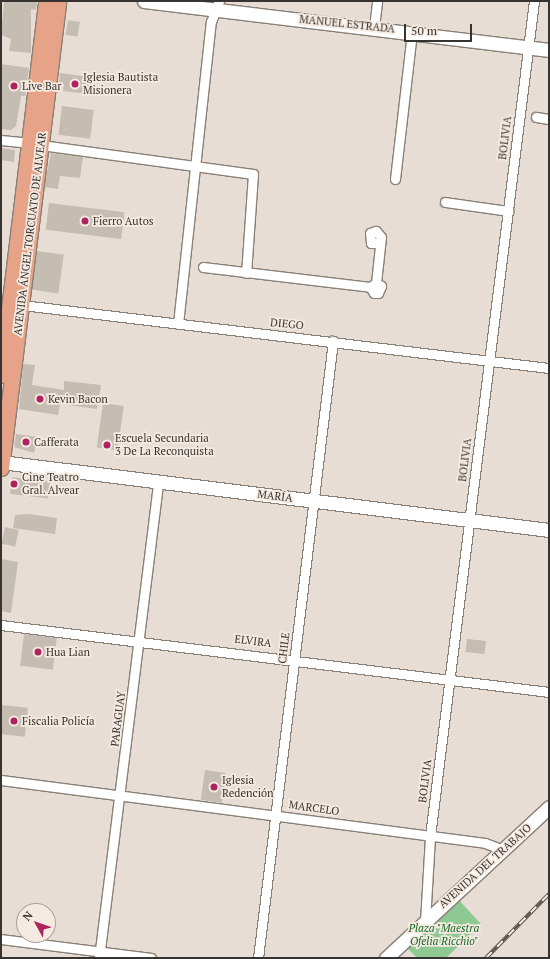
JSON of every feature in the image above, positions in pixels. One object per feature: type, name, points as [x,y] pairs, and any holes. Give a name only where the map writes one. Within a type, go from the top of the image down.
[{"type":"main road","name":"AVENIDA ÁNGEL TORCUATO DE ALVEAR","points":[[35,144],[46,1]]},
{"type":"main road","name":"AVENIDA ÁNGEL TORCUATO DE ALVEAR","points":[[1,375],[10,302],[58,1]]},
{"type":"main road","name":"AVENIDA ÁNGEL TORCUATO DE ALVEAR","points":[[1,464],[10,302]]},
{"type":"street","name":"MANUEL ESTRADA","points":[[144,1],[217,6],[549,50]]},
{"type":"street","points":[[374,27],[377,1]]},
{"type":"street","name":"BOLIVIA","points":[[425,921],[430,836],[534,1]]},
{"type":"street","points":[[178,324],[193,165],[217,6]]},
{"type":"street","points":[[395,179],[412,32]]},
{"type":"street","points":[[536,117],[549,119]]},
{"type":"street","points":[[1,140],[254,174],[246,273]]},
{"type":"street","points":[[445,202],[508,211]]},
{"type":"street","points":[[204,268],[373,285],[380,243]]},
{"type":"street","name":"DIEGO","points":[[10,302],[178,324],[333,341],[549,368]]},
{"type":"street","name":"CHILE","points":[[258,958],[333,341]]},
{"type":"street","name":"MARÍA","points":[[1,464],[549,530]]},
{"type":"street","name":"PARAGUAY","points":[[100,955],[158,482]]},
{"type":"street","name":"ELVIRA","points":[[1,625],[295,658],[450,681],[549,692]]},
{"type":"street","name":"MARCELO","points":[[1,780],[485,843],[503,850]]},
{"type":"street","name":"AVENIDA DEL TRABAJO","points":[[386,958],[549,808]]},
{"type":"street","points":[[1,939],[100,955],[151,958]]},
{"type":"green space","name":"Plaza \"Maestra Ofelia Ricchio\"","points":[[457,898],[481,924],[446,958],[417,958],[406,947]]},
{"type":"building","points":[[4,1],[37,1],[36,10],[31,9],[31,53],[9,51],[11,39],[1,35]]},
{"type":"building","points":[[68,20],[80,22],[78,37],[66,35]]},
{"type":"building","points":[[1,64],[29,68],[25,96],[21,96],[16,126],[11,130],[1,129]]},
{"type":"building","name":"Iglesia Bautista Misionera","points":[[60,73],[90,77],[88,94],[63,91],[64,84],[59,83]]},
{"type":"building","points":[[62,106],[94,110],[90,139],[58,135]]},
{"type":"building","points":[[1,148],[15,150],[14,162],[1,160]]},
{"type":"building","points":[[51,153],[83,157],[80,178],[60,176],[58,189],[44,187]]},
{"type":"building","name":"Fierro Autos","points":[[49,203],[124,212],[121,239],[46,230]]},
{"type":"building","points":[[37,251],[64,255],[58,293],[32,290]]},
{"type":"building","points":[[23,364],[35,365],[32,385],[64,390],[64,381],[101,385],[97,409],[60,404],[58,415],[19,409]]},
{"type":"building","points":[[103,403],[124,406],[118,450],[97,448]]},
{"type":"building","name":"Cafferata","points":[[16,434],[37,437],[34,453],[14,447]]},
{"type":"building","points":[[12,477],[50,482],[48,499],[10,494]]},
{"type":"building","points":[[28,514],[57,518],[55,534],[13,528],[15,515]]},
{"type":"building","points":[[5,527],[19,530],[15,547],[1,544]]},
{"type":"building","points":[[1,559],[18,562],[11,613],[1,611]]},
{"type":"building","name":"Hua Lian","points":[[24,634],[57,638],[53,670],[20,666]]},
{"type":"building","points":[[467,639],[486,641],[485,654],[466,652]]},
{"type":"building","name":"Fiscalia Policía","points":[[1,705],[28,708],[25,737],[1,734]]},
{"type":"building","name":"Iglesia Redención","points":[[205,770],[226,773],[222,803],[201,800]]},
{"type":"railway","points":[[486,958],[549,894]]},
{"type":"place","name":"Iglesia Bautista Misionera","points":[[75,84]]},
{"type":"place","name":"Live Bar","points":[[14,86]]},
{"type":"place","name":"Fierro Autos","points":[[85,221]]},
{"type":"place","name":"Kevin Bacon","points":[[40,399]]},
{"type":"place","name":"Cafferata","points":[[26,442]]},
{"type":"place","name":"Escuela Secundaria 3 De La Reconquista","points":[[107,445]]},
{"type":"place","name":"Cine Teatro Gral. Alvear","points":[[14,484]]},
{"type":"place","name":"Hua Lian","points":[[38,652]]},
{"type":"place","name":"Fiscalia Policía","points":[[14,721]]},
{"type":"place","name":"Iglesia Redención","points":[[214,787]]}]
